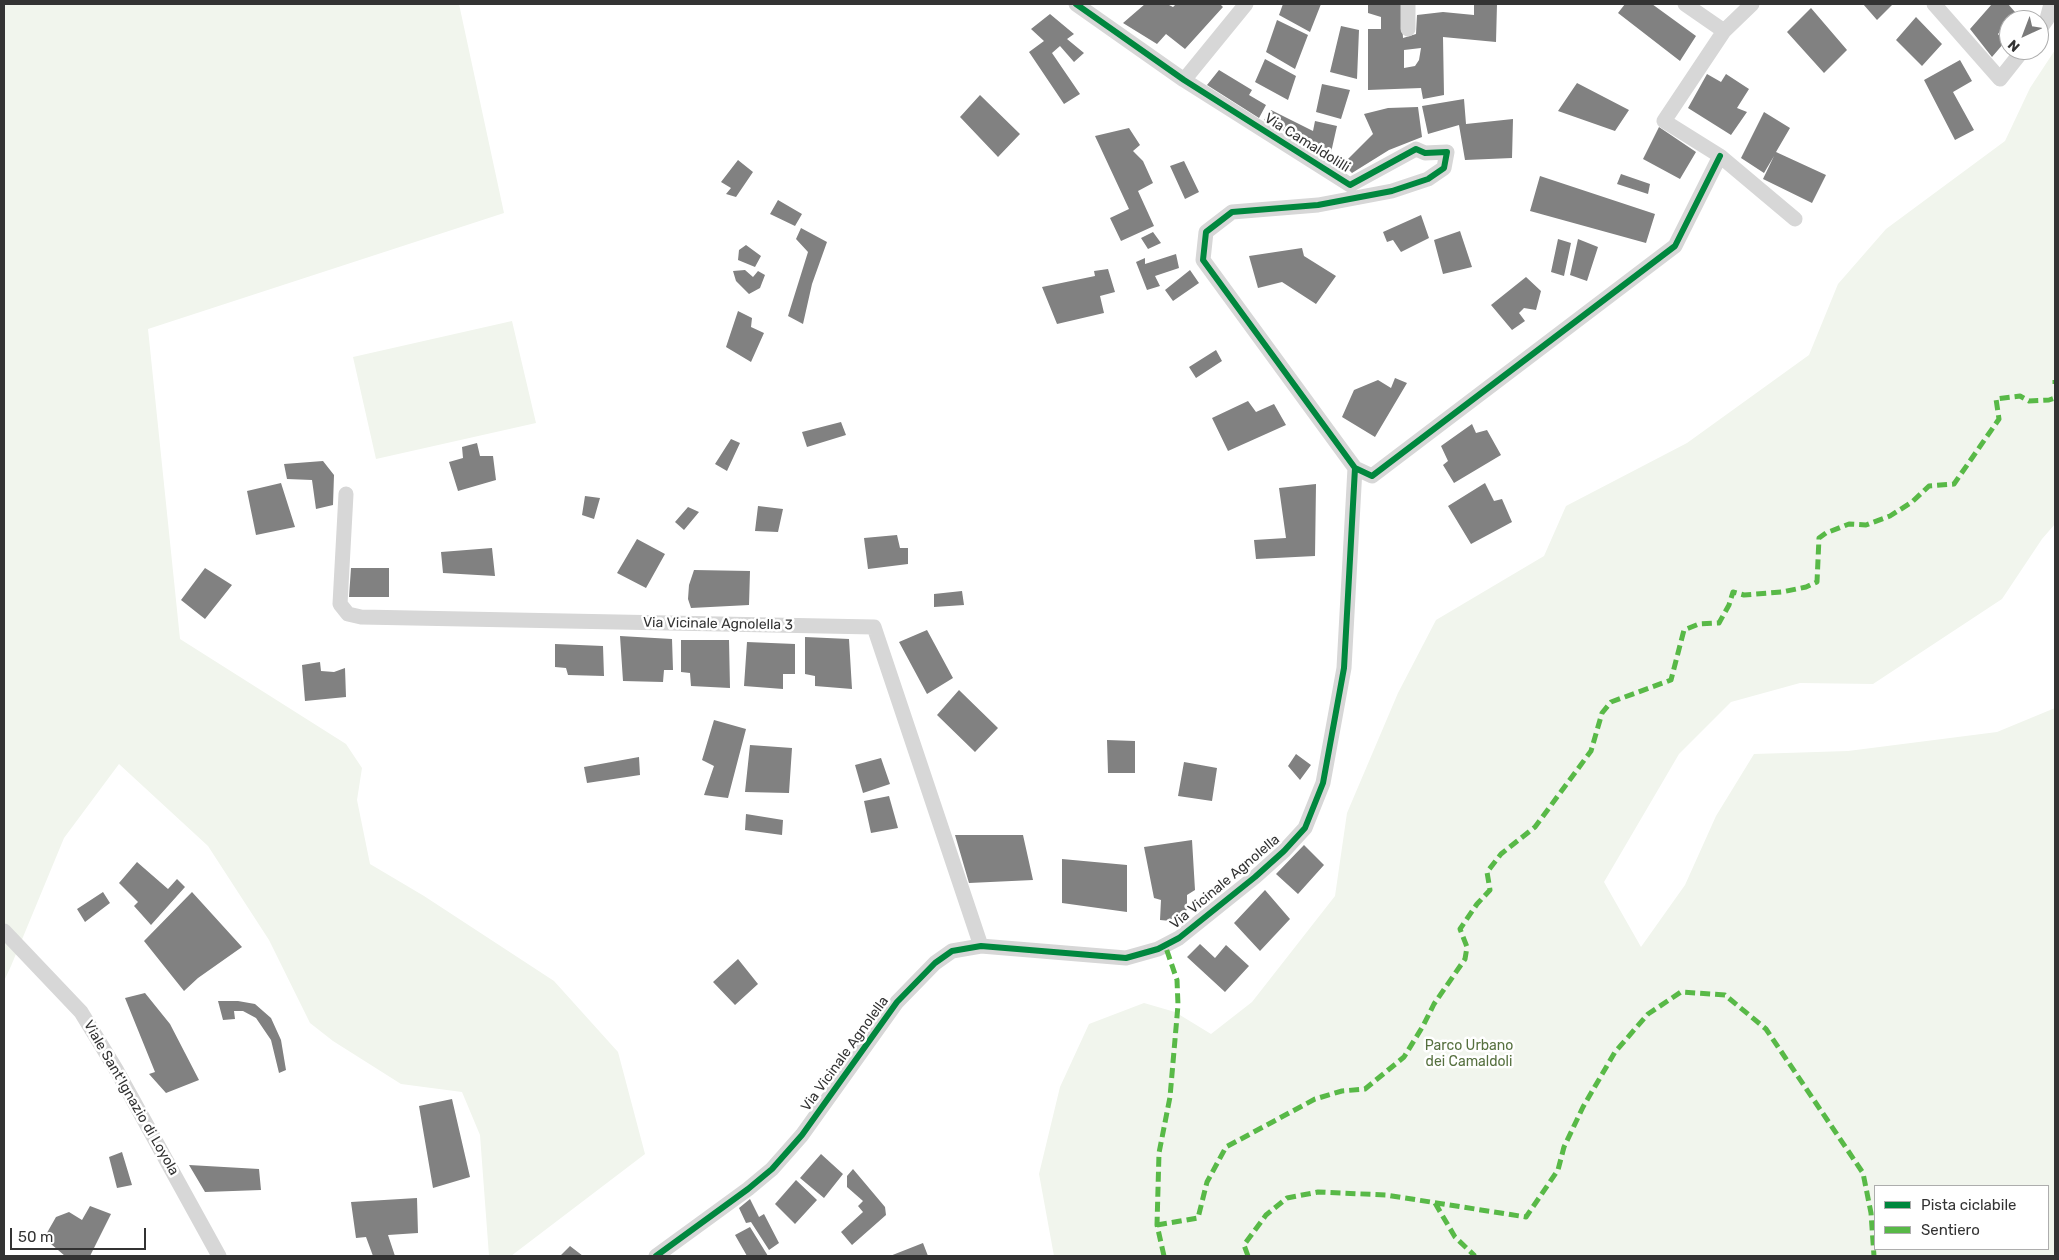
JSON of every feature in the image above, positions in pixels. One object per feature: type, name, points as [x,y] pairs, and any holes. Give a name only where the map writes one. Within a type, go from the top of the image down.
[{"type":"street","name":"Via Camaldolilli","points":[[1076,4],[1184,80],[1350,185],[1416,148],[1425,153],[1447,152],[1444,168],[1428,179],[1392,191],[1318,205],[1232,212],[1206,232],[1203,260],[1356,468]]},
{"type":"street","points":[[1184,80],[1246,4]]},
{"type":"street","points":[[1408,4],[1408,29]]},
{"type":"street","points":[[1685,4],[1724,31]]},
{"type":"street","points":[[1752,4],[1724,31],[1664,121],[1720,156],[1795,219]]},
{"type":"street","points":[[1934,4],[2000,79],[2015,60]]},
{"type":"street","points":[[1356,468],[1372,476],[1675,246],[1720,156]]},
{"type":"street","name":"Via Vicinale Agnolella","points":[[656,1256],[748,1190],[772,1169],[802,1135],[897,1002],[935,963],[952,951],[981,946],[1126,958],[1158,949],[1179,938],[1254,877],[1284,851],[1305,828],[1323,783],[1344,668],[1356,468]]},
{"type":"street","name":"Via Vicinale Agnolella 3","points":[[346,494],[340,604],[348,614],[371,618],[874,627],[981,946]]},
{"type":"street","name":"Viale Sant'Ignazio di Loyola","points":[[4,931],[82,1012],[117,1071],[219,1256]]},
{"type":"green space","points":[[4,4],[459,4],[504,213],[148,329],[180,639],[346,744],[362,768],[357,800],[370,864],[424,896],[554,981],[618,1052],[645,1154],[511,1256],[489,1256],[480,1135],[462,1092],[401,1084],[333,1041],[310,1023],[269,940],[208,846],[119,764],[64,838],[4,981]]},
{"type":"green space","name":"Parco Urbano dei Camaldoli","points":[[2055,50],[2055,524],[2042,539],[2002,599],[1873,684],[1800,683],[1731,702],[1679,754],[1604,882],[1641,947],[1685,885],[1716,816],[1754,754],[1848,751],[1997,732],[2055,708],[2055,1256],[1054,1256],[1039,1174],[1060,1087],[1089,1024],[1144,1003],[1175,1012],[1211,1034],[1252,1002],[1335,896],[1347,813],[1398,693],[1436,620],[1544,556],[1566,506],[1687,443],[1809,355],[1838,284],[1886,229],[2005,141],[2030,88]]},
{"type":"green space","points":[[512,321],[536,423],[376,459],[353,357]]},
{"type":"building","points":[[1145,4],[1167,4],[1173,7],[1176,4],[1220,4],[1223,7],[1185,49],[1166,34],[1157,44],[1123,23]]},
{"type":"building","points":[[1283,4],[1321,4],[1310,32],[1279,15]]},
{"type":"building","points":[[1368,4],[1401,4],[1403,38],[1416,34],[1417,15],[1443,12],[1474,15],[1474,4],[1497,4],[1496,42],[1443,37],[1444,95],[1423,99],[1421,88],[1368,90],[1368,29],[1381,29],[1381,17],[1368,13]],"holes":[[[1421,48],[1419,60],[1415,66],[1404,68],[1404,50]]]},
{"type":"building","points":[[1625,4],[1652,4],[1696,36],[1680,61],[1618,13]]},
{"type":"building","points":[[1863,4],[1893,4],[1877,20]]},
{"type":"building","points":[[1992,4],[2008,4],[2013,10],[1999,10],[1999,49],[1992,57],[1970,29]]},
{"type":"building","points":[[1811,8],[1847,50],[1824,73],[1787,32]]},
{"type":"building","points":[[1050,14],[1074,34],[1067,39],[1084,53],[1074,62],[1060,46],[1052,53],[1080,94],[1064,104],[1029,52],[1044,41],[1031,29]]},
{"type":"building","points":[[1916,17],[1942,44],[1922,66],[1896,40]]},
{"type":"building","points":[[1277,20],[1308,35],[1295,69],[1266,52]]},
{"type":"building","points":[[1341,26],[1359,30],[1357,79],[1330,72]]},
{"type":"building","points":[[1265,59],[1296,76],[1288,100],[1255,82]]},
{"type":"building","points":[[1960,60],[1972,81],[1953,92],[1974,130],[1955,140],[1924,80]]},
{"type":"building","points":[[1219,70],[1252,90],[1249,95],[1266,105],[1259,118],[1207,85]]},
{"type":"building","points":[[1707,74],[1721,82],[1726,74],[1749,89],[1737,108],[1747,112],[1731,135],[1688,108]]},
{"type":"building","points":[[1577,83],[1629,110],[1615,131],[1558,111]]},
{"type":"building","points":[[1322,84],[1350,90],[1341,119],[1316,112]]},
{"type":"building","points":[[980,95],[1020,134],[998,157],[960,117]]},
{"type":"building","points":[[1464,99],[1466,124],[1513,119],[1512,158],[1465,160],[1459,125],[1428,134],[1422,106]]},
{"type":"building","points":[[1418,107],[1422,137],[1389,150],[1352,173],[1343,164],[1373,134],[1364,114],[1388,108]]},
{"type":"building","points":[[1271,110],[1313,131],[1315,121],[1337,126],[1330,157],[1264,120]]},
{"type":"building","points":[[1764,112],[1790,128],[1776,152],[1826,175],[1812,203],[1763,179],[1774,156],[1764,173],[1741,158]]},
{"type":"building","points":[[1659,127],[1696,152],[1680,179],[1643,159]]},
{"type":"building","points":[[1129,128],[1140,145],[1133,151],[1143,161],[1153,183],[1138,191],[1154,226],[1121,241],[1110,218],[1129,209],[1095,136]]},
{"type":"building","points":[[738,160],[753,172],[736,197],[726,194],[731,188],[721,182]]},
{"type":"building","points":[[1184,161],[1199,192],[1185,199],[1170,166]]},
{"type":"building","points":[[1621,174],[1650,184],[1648,194],[1617,184]]},
{"type":"building","points":[[1540,176],[1655,214],[1646,243],[1530,211]]},
{"type":"building","points":[[778,200],[802,214],[795,226],[770,214]]},
{"type":"building","points":[[1421,215],[1429,238],[1401,252],[1393,240],[1387,242],[1383,232]]},
{"type":"building","points":[[801,228],[827,242],[812,284],[803,324],[788,316],[808,252],[796,239]]},
{"type":"building","points":[[1460,231],[1472,267],[1443,274],[1434,240]]},
{"type":"building","points":[[1153,232],[1161,243],[1148,249],[1141,238]]},
{"type":"building","points":[[1558,239],[1571,243],[1564,276],[1551,272]]},
{"type":"building","points":[[1578,239],[1598,247],[1587,281],[1570,275]]},
{"type":"building","points":[[746,245],[761,256],[755,267],[738,260],[739,250]]},
{"type":"building","points":[[1302,248],[1304,256],[1336,276],[1316,304],[1282,282],[1258,288],[1249,256]]},
{"type":"building","points":[[1176,254],[1179,268],[1155,276],[1160,286],[1147,290],[1136,262],[1145,258],[1145,264]]},
{"type":"building","points":[[1108,269],[1115,292],[1100,296],[1104,313],[1057,324],[1042,287],[1095,276],[1094,271]]},
{"type":"building","points":[[745,270],[753,277],[758,271],[765,275],[760,288],[749,294],[736,281],[733,271]]},
{"type":"building","points":[[1190,270],[1199,283],[1173,301],[1165,290]]},
{"type":"building","points":[[1526,277],[1541,291],[1536,310],[1524,308],[1519,313],[1525,321],[1512,330],[1491,305]]},
{"type":"building","points":[[738,311],[752,318],[751,327],[764,333],[751,362],[726,347]]},
{"type":"building","points":[[1216,350],[1222,361],[1196,378],[1189,367]]},
{"type":"building","points":[[1395,378],[1407,383],[1375,437],[1342,417],[1354,390],[1378,380],[1391,388]]},
{"type":"building","points":[[1248,401],[1256,412],[1274,404],[1286,425],[1228,451],[1212,418]]},
{"type":"building","points":[[841,422],[846,435],[807,447],[802,432]]},
{"type":"building","points":[[1472,424],[1476,433],[1487,430],[1501,455],[1454,483],[1443,465],[1448,461],[1441,446]]},
{"type":"building","points":[[731,439],[740,443],[727,471],[715,464]]},
{"type":"building","points":[[477,443],[480,456],[493,456],[496,480],[458,491],[449,462],[463,458],[462,447]]},
{"type":"building","points":[[323,461],[334,475],[333,505],[316,509],[312,480],[287,479],[284,464]]},
{"type":"building","points":[[281,483],[295,527],[256,535],[247,491]]},
{"type":"building","points":[[1485,483],[1494,501],[1502,499],[1512,522],[1471,544],[1448,506]]},
{"type":"building","points":[[1316,484],[1315,556],[1256,559],[1254,540],[1286,538],[1279,488]]},
{"type":"building","points":[[585,496],[600,498],[594,519],[582,515]]},
{"type":"building","points":[[758,506],[783,509],[778,532],[755,531]]},
{"type":"building","points":[[688,507],[699,512],[684,530],[675,522]]},
{"type":"building","points":[[897,535],[900,548],[908,548],[908,564],[868,569],[864,538]]},
{"type":"building","points":[[637,539],[665,554],[646,588],[617,573]]},
{"type":"building","points":[[492,548],[495,576],[443,573],[441,552]]},
{"type":"building","points":[[205,568],[232,585],[205,619],[181,600]]},
{"type":"building","points":[[351,568],[389,568],[389,597],[349,597]]},
{"type":"building","points":[[694,570],[750,571],[749,605],[691,608],[688,599],[689,585]]},
{"type":"building","points":[[962,591],[964,605],[934,607],[934,594]]},
{"type":"building","points":[[927,630],[953,678],[927,694],[899,642]]},
{"type":"building","points":[[620,636],[672,639],[673,670],[664,670],[663,682],[623,681]]},
{"type":"building","points":[[805,637],[849,639],[852,689],[815,686],[815,676],[805,674]]},
{"type":"building","points":[[681,640],[729,640],[730,688],[691,686],[690,673],[681,672]]},
{"type":"building","points":[[747,642],[795,644],[795,674],[783,674],[783,689],[744,686]]},
{"type":"building","points":[[555,644],[603,646],[604,676],[568,675],[566,668],[555,667]]},
{"type":"building","points":[[320,662],[321,671],[334,672],[345,668],[346,697],[305,701],[302,665]]},
{"type":"building","points":[[959,690],[998,728],[975,752],[937,715]]},
{"type":"building","points":[[714,720],[746,729],[728,798],[704,795],[714,766],[702,760]]},
{"type":"building","points":[[1107,740],[1135,741],[1135,773],[1108,773]]},
{"type":"building","points":[[750,745],[792,748],[789,793],[745,792]]},
{"type":"building","points":[[1296,754],[1311,765],[1300,780],[1288,766]]},
{"type":"building","points":[[639,757],[640,775],[587,783],[584,767]]},
{"type":"building","points":[[881,758],[890,784],[863,793],[855,765]]},
{"type":"building","points":[[1184,762],[1217,768],[1212,801],[1178,796]]},
{"type":"building","points":[[889,796],[898,828],[871,833],[864,801]]},
{"type":"building","points":[[746,814],[783,820],[782,835],[745,830]]},
{"type":"building","points":[[955,835],[1023,835],[1033,880],[969,883]]},
{"type":"building","points":[[1192,840],[1195,890],[1187,895],[1187,910],[1171,921],[1160,920],[1161,900],[1154,898],[1144,847]]},
{"type":"building","points":[[1304,845],[1324,865],[1298,894],[1276,874]]},
{"type":"building","points":[[1062,859],[1127,865],[1127,912],[1062,903]]},
{"type":"building","points":[[137,862],[168,889],[177,879],[185,887],[151,925],[134,906],[138,902],[119,883]]},
{"type":"building","points":[[1265,890],[1290,919],[1260,951],[1234,923]]},
{"type":"building","points":[[103,892],[110,903],[85,922],[77,909]]},
{"type":"building","points":[[192,892],[242,947],[198,978],[184,991],[144,941]]},
{"type":"building","points":[[1200,944],[1215,958],[1226,945],[1249,966],[1225,992],[1187,957]]},
{"type":"building","points":[[738,959],[758,984],[735,1005],[713,982]]},
{"type":"building","points":[[145,993],[170,1024],[199,1080],[166,1093],[149,1074],[155,1072],[125,998]]},
{"type":"building","points":[[218,1001],[238,1001],[255,1004],[271,1018],[281,1040],[286,1070],[279,1073],[271,1040],[256,1018],[243,1011],[234,1011],[235,1019],[223,1020]]},
{"type":"building","points":[[452,1099],[470,1177],[433,1188],[419,1106]]},
{"type":"building","points":[[122,1152],[132,1185],[117,1188],[109,1157]]},
{"type":"building","points":[[821,1154],[843,1174],[824,1198],[800,1178]]},
{"type":"building","points":[[189,1165],[259,1169],[261,1190],[205,1192]]},
{"type":"building","points":[[853,1169],[885,1207],[886,1215],[852,1245],[841,1232],[863,1212],[858,1206],[863,1201],[847,1187],[847,1176]]},
{"type":"building","points":[[796,1180],[817,1200],[795,1224],[775,1204]]},
{"type":"building","points":[[417,1198],[418,1233],[388,1235],[395,1256],[373,1256],[366,1237],[356,1238],[351,1202]]},
{"type":"building","points":[[750,1199],[759,1217],[764,1214],[779,1243],[769,1250],[751,1222],[746,1223],[739,1208]]},
{"type":"building","points":[[90,1206],[111,1214],[90,1256],[65,1256],[44,1238],[56,1217],[69,1212],[82,1220]]},
{"type":"building","points":[[750,1227],[768,1256],[747,1256],[735,1235]]},
{"type":"building","points":[[923,1243],[928,1256],[890,1256]]},
{"type":"building","points":[[570,1246],[583,1256],[560,1256]]},
{"type":"marked path","points":[[1157,1225],[1198,1218],[1207,1182],[1226,1147],[1315,1099],[1342,1091],[1365,1089],[1404,1057],[1434,1004],[1465,959],[1467,947],[1460,929],[1477,904],[1490,890],[1487,872],[1501,854],[1535,827],[1591,751],[1602,713],[1611,702],[1671,680],[1684,630],[1699,624],[1719,623],[1729,605],[1733,592],[1744,595],[1782,592],[1806,587],[1817,582],[1819,538],[1826,533],[1849,524],[1866,525],[1890,516],[1912,502],[1929,486],[1954,484],[1999,419],[1996,399],[2020,396],[2029,401],[2055,398]]},
{"type":"marked path","points":[[1164,1256],[1157,1225],[1159,1153],[1170,1097],[1178,1005],[1177,980],[1165,945]]},
{"type":"marked path","points":[[1248,1256],[1244,1245],[1266,1215],[1287,1198],[1318,1192],[1386,1195],[1526,1217],[1558,1170],[1564,1147],[1583,1107],[1615,1052],[1648,1014],[1681,992],[1725,995],[1766,1029],[1863,1173],[1871,1213],[1874,1256]]},
{"type":"marked path","points":[[1435,1203],[1455,1237],[1475,1256]]},
{"type":"cycle path","points":[[1076,4],[1184,80],[1350,185],[1416,149],[1425,153],[1447,152],[1444,168],[1428,179],[1392,191],[1318,205],[1232,212],[1206,232],[1203,260],[1355,468],[1372,476],[1675,246],[1720,156]]},
{"type":"cycle path","points":[[656,1256],[748,1189],[772,1169],[802,1135],[897,1002],[935,963],[952,951],[981,946],[1126,958],[1158,949],[1179,938],[1255,877],[1284,851],[1305,828],[1323,783],[1344,668],[1355,468]]}]
